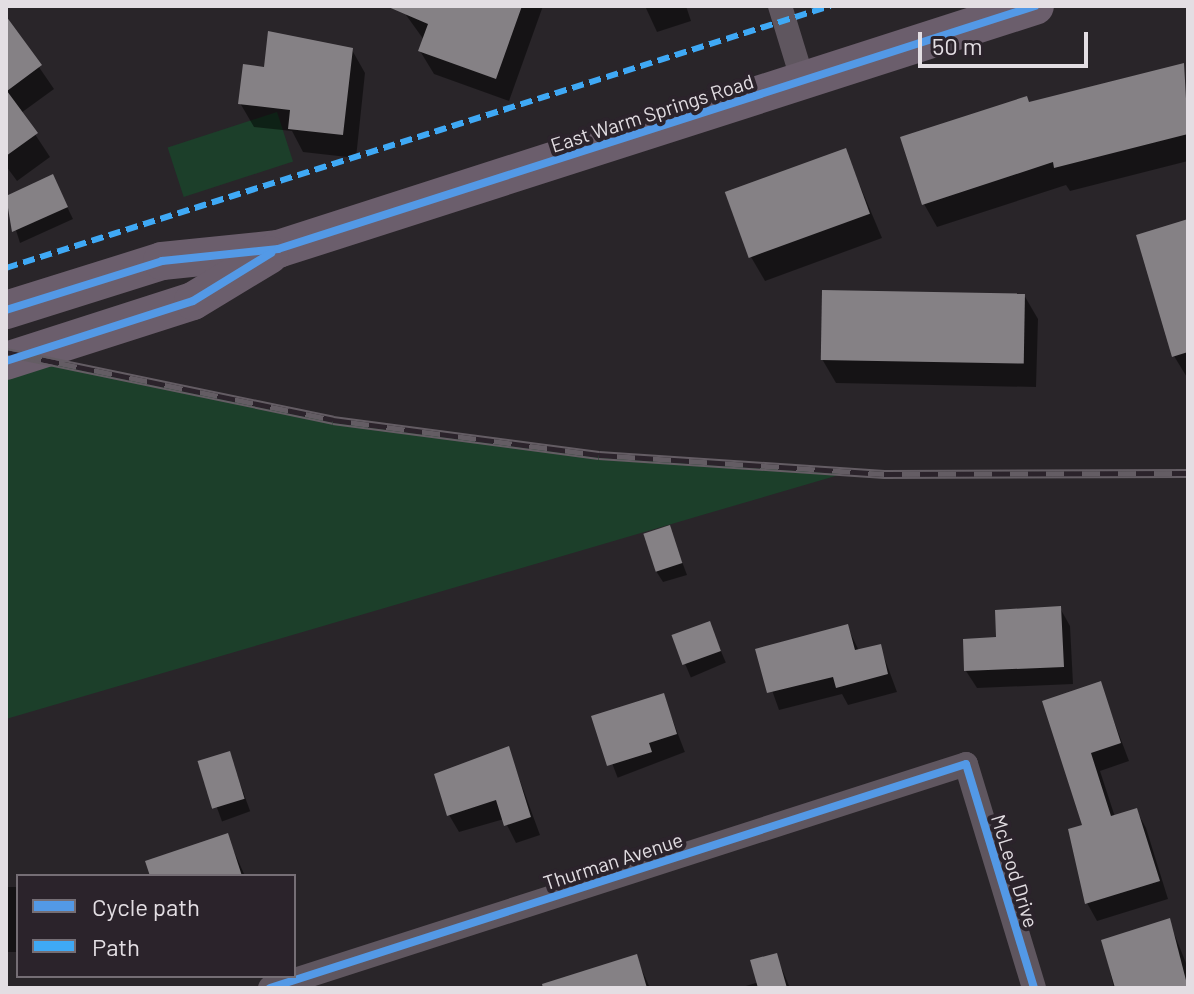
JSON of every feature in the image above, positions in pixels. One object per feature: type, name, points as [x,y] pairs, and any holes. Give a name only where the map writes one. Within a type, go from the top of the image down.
[{"type":"main road","name":"East Warm Springs Road","points":[[6,310],[162,261],[278,249],[1035,6]]},
{"type":"main road","name":"East Warm Springs Road","points":[[6,361],[193,301],[278,249]]},
{"type":"street","points":[[780,6],[803,81]]},
{"type":"street","name":"Thurman Avenue","points":[[270,988],[966,764]]},
{"type":"street","name":"McLeod Drive","points":[[966,764],[1034,988]]},
{"type":"green space","points":[[277,112],[293,161],[184,197],[168,148]]},
{"type":"green space","points":[[24,355],[333,420],[599,455],[849,472],[6,719],[6,360]]},
{"type":"building","points":[[386,6],[522,6],[496,79],[418,51],[428,24]]},
{"type":"building","points":[[6,16],[42,65],[7,91],[38,133],[6,156]]},
{"type":"building","points":[[268,31],[353,48],[343,135],[288,129],[290,110],[238,104],[243,64],[264,67]]},
{"type":"building","points":[[1184,63],[1188,134],[1054,168],[1053,162],[922,205],[900,137],[1027,96],[1029,102]]},
{"type":"building","points":[[846,148],[870,214],[749,258],[725,192]]},
{"type":"building","points":[[53,174],[68,207],[12,232],[6,196]]},
{"type":"building","points":[[1188,219],[1188,352],[1172,357],[1136,235]]},
{"type":"building","points":[[822,290],[1025,294],[1024,364],[821,360]]},
{"type":"building","points":[[670,525],[682,563],[656,572],[643,534]]},
{"type":"building","points":[[1061,606],[1064,667],[964,671],[963,639],[996,637],[995,610]]},
{"type":"building","points":[[710,621],[721,651],[682,665],[671,635]]},
{"type":"building","points":[[848,624],[855,650],[881,644],[888,674],[836,688],[833,677],[767,693],[755,649]]},
{"type":"building","points":[[1101,681],[1121,743],[1091,753],[1111,816],[1137,808],[1160,881],[1085,904],[1068,829],[1082,825],[1042,701]]},
{"type":"building","points":[[664,693],[677,734],[649,743],[652,752],[607,766],[591,716]]},
{"type":"building","points":[[509,746],[531,817],[504,826],[496,800],[447,816],[434,774]]},
{"type":"building","points":[[230,751],[245,799],[212,809],[197,761]]},
{"type":"building","points":[[228,833],[241,874],[149,874],[145,861]]},
{"type":"building","points":[[1170,918],[1188,988],[1115,988],[1101,940]]},
{"type":"building","points":[[777,953],[787,988],[758,988],[750,960]]},
{"type":"building","points":[[637,954],[647,988],[543,988],[542,984]]},
{"type":"railway","points":[[6,352],[333,420],[599,455],[884,474],[1188,473]]},
{"type":"marked path","points":[[6,268],[830,6]]},
{"type":"cycle path","points":[[6,310],[162,261],[278,249],[1035,6]]},
{"type":"cycle path","points":[[6,361],[193,301],[271,253]]},
{"type":"cycle path","points":[[270,988],[966,764],[1034,988]]}]
